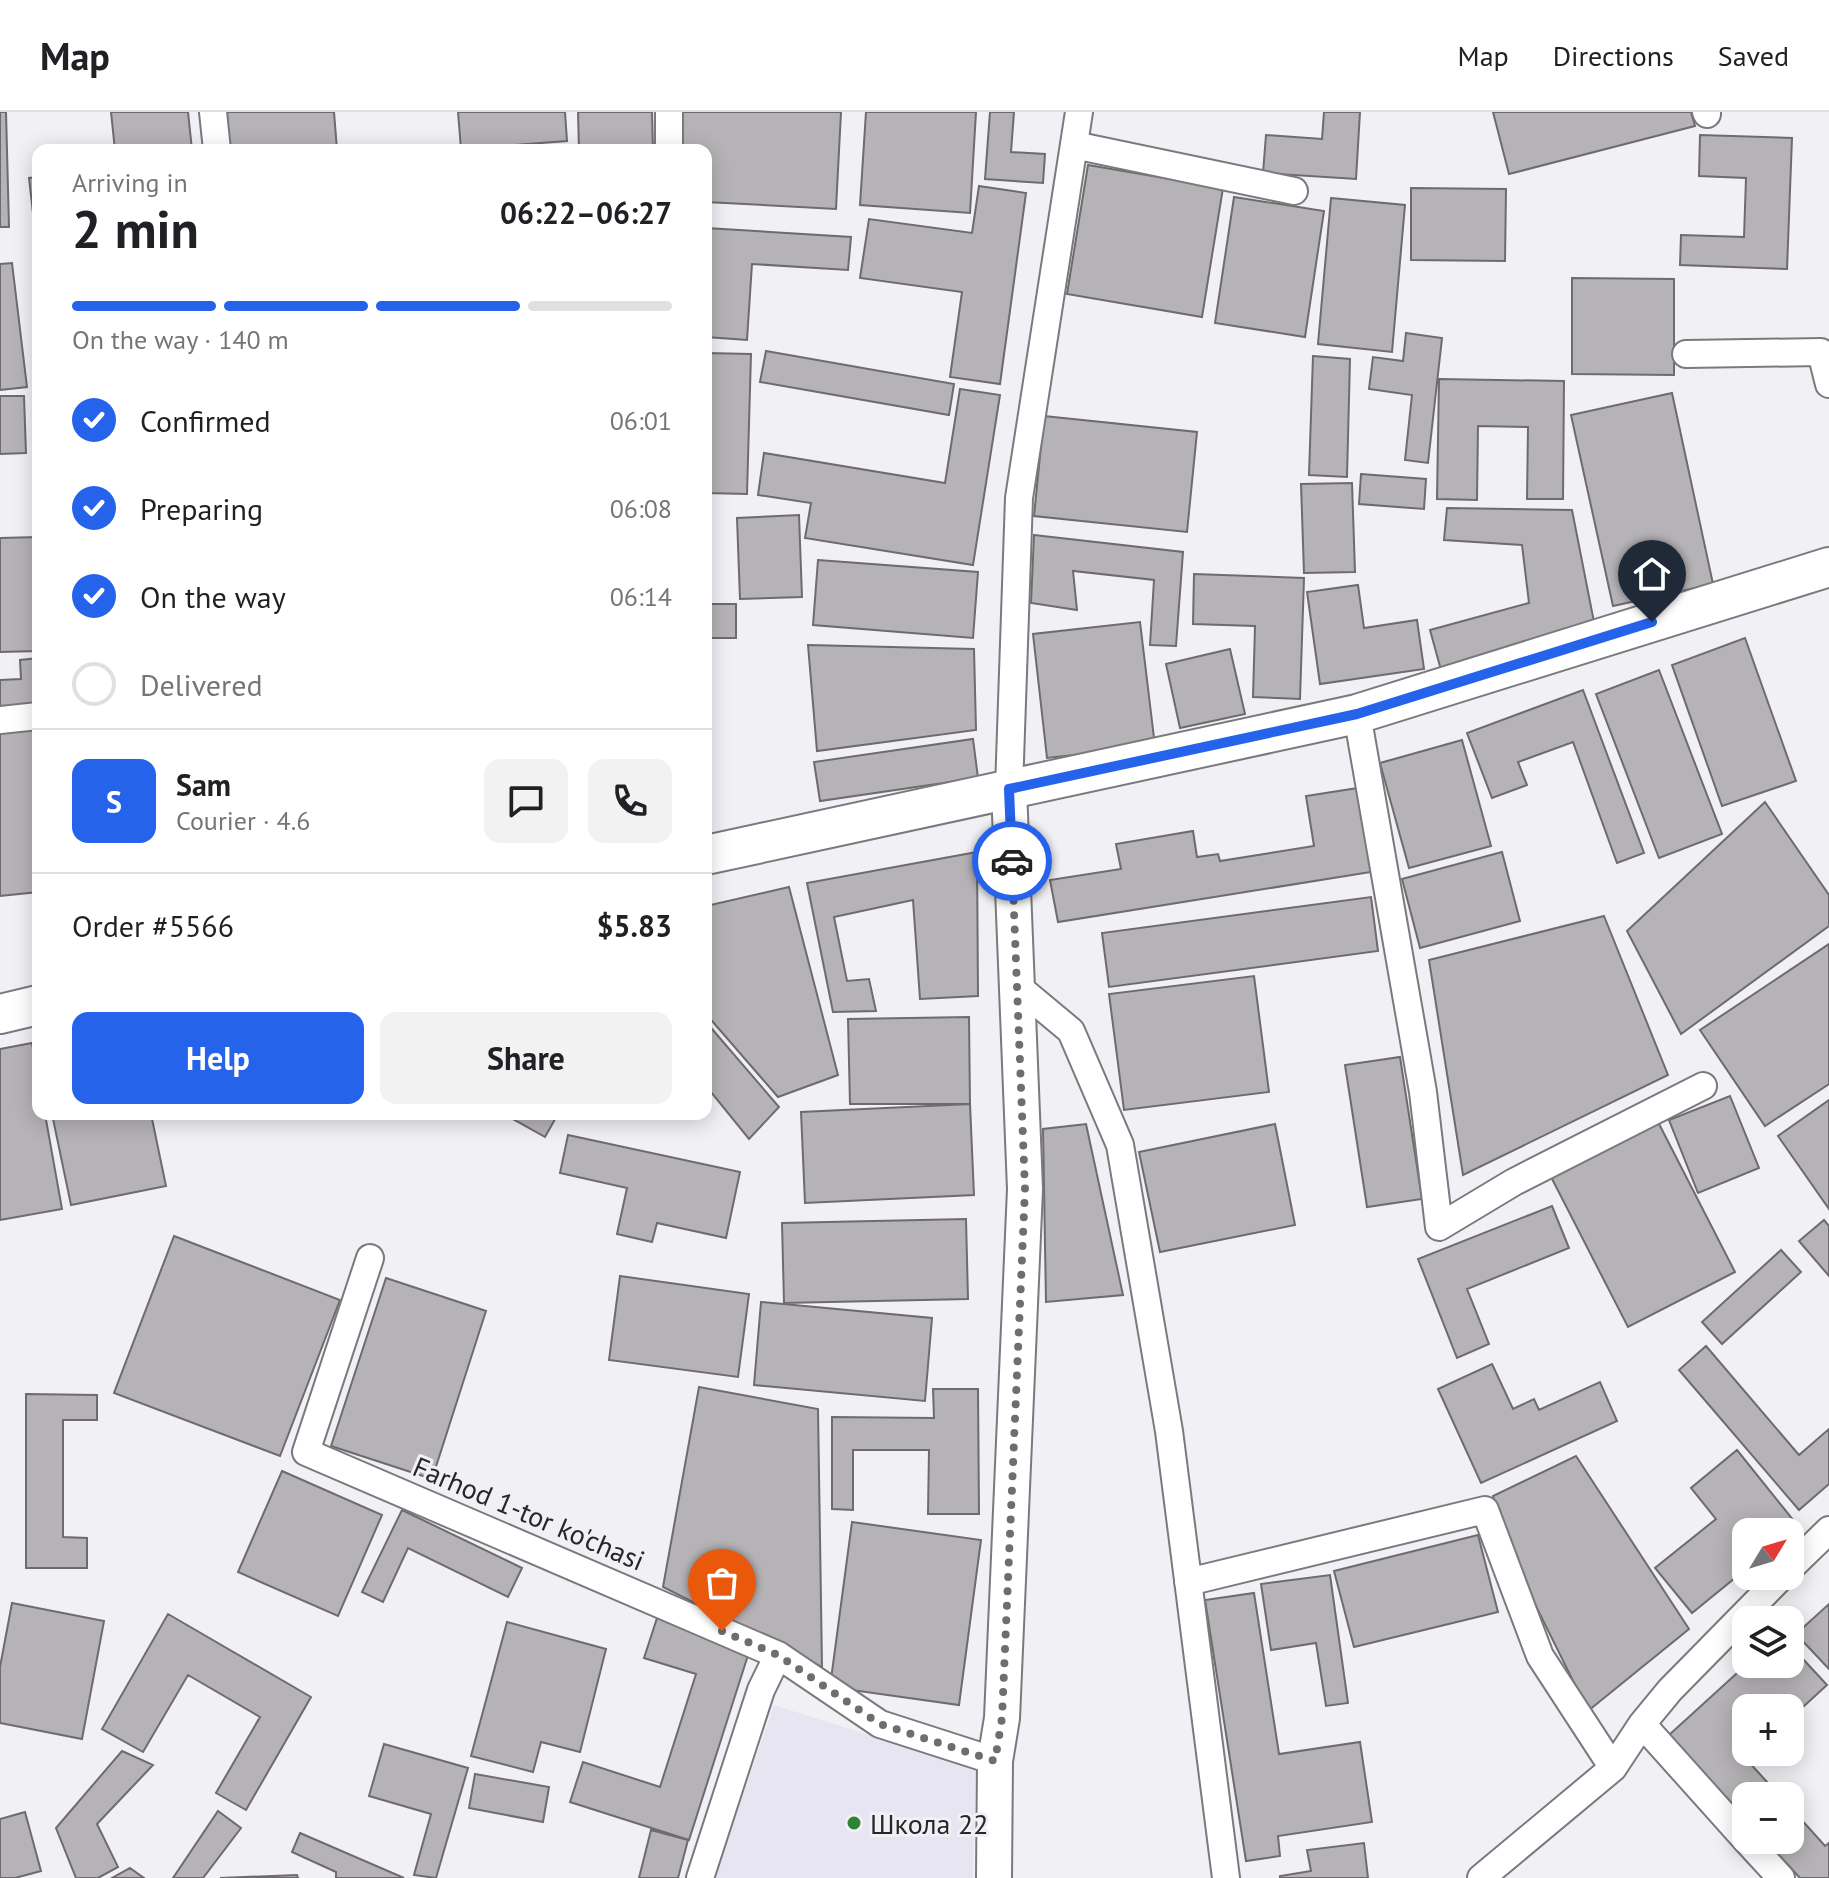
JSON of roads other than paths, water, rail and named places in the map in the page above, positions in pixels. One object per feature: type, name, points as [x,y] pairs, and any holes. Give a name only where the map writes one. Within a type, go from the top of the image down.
[{"type":"main road","points":[[712,854],[1357,714],[1829,567]]},
{"type":"main road","points":[[0,1014],[32,1006]]},
{"type":"street","points":[[213,112],[216,144]]},
{"type":"street","points":[[669,112],[669,144]]},
{"type":"street","points":[[994,1878],[995,1761],[1002,1718],[1025,1189],[1009,789],[1019,498],[1079,112]]},
{"type":"street","points":[[1074,145],[1294,191]]},
{"type":"street","points":[[1686,354],[1821,352],[1829,384]]},
{"type":"street","points":[[1357,714],[1423,1092],[1439,1227],[1514,1182],[1703,1086]]},
{"type":"street","points":[[0,720],[32,717]]},
{"type":"street","points":[[1017,986],[1071,1031],[1120,1145],[1169,1431],[1226,1878]]},
{"type":"street","name":"Farhod 1-tor ko'chasi","points":[[370,1258],[306,1452],[778,1655],[880,1724],[995,1761]]},
{"type":"street","points":[[1188,1582],[1485,1510],[1540,1656],[1613,1768]]},
{"type":"street","points":[[1804,1554],[1829,1530]]},
{"type":"street","points":[[1481,1878],[1613,1768],[1642,1724],[1670,1690],[1768,1590]]},
{"type":"street","points":[[700,1878],[761,1690],[778,1655]]},
{"type":"street","points":[[1642,1724],[1732,1824]]},
{"type":"street","points":[[1759,1854],[1781,1878]]},
{"type":"place","name":"Школа 22","points":[[854,1823]]}]
